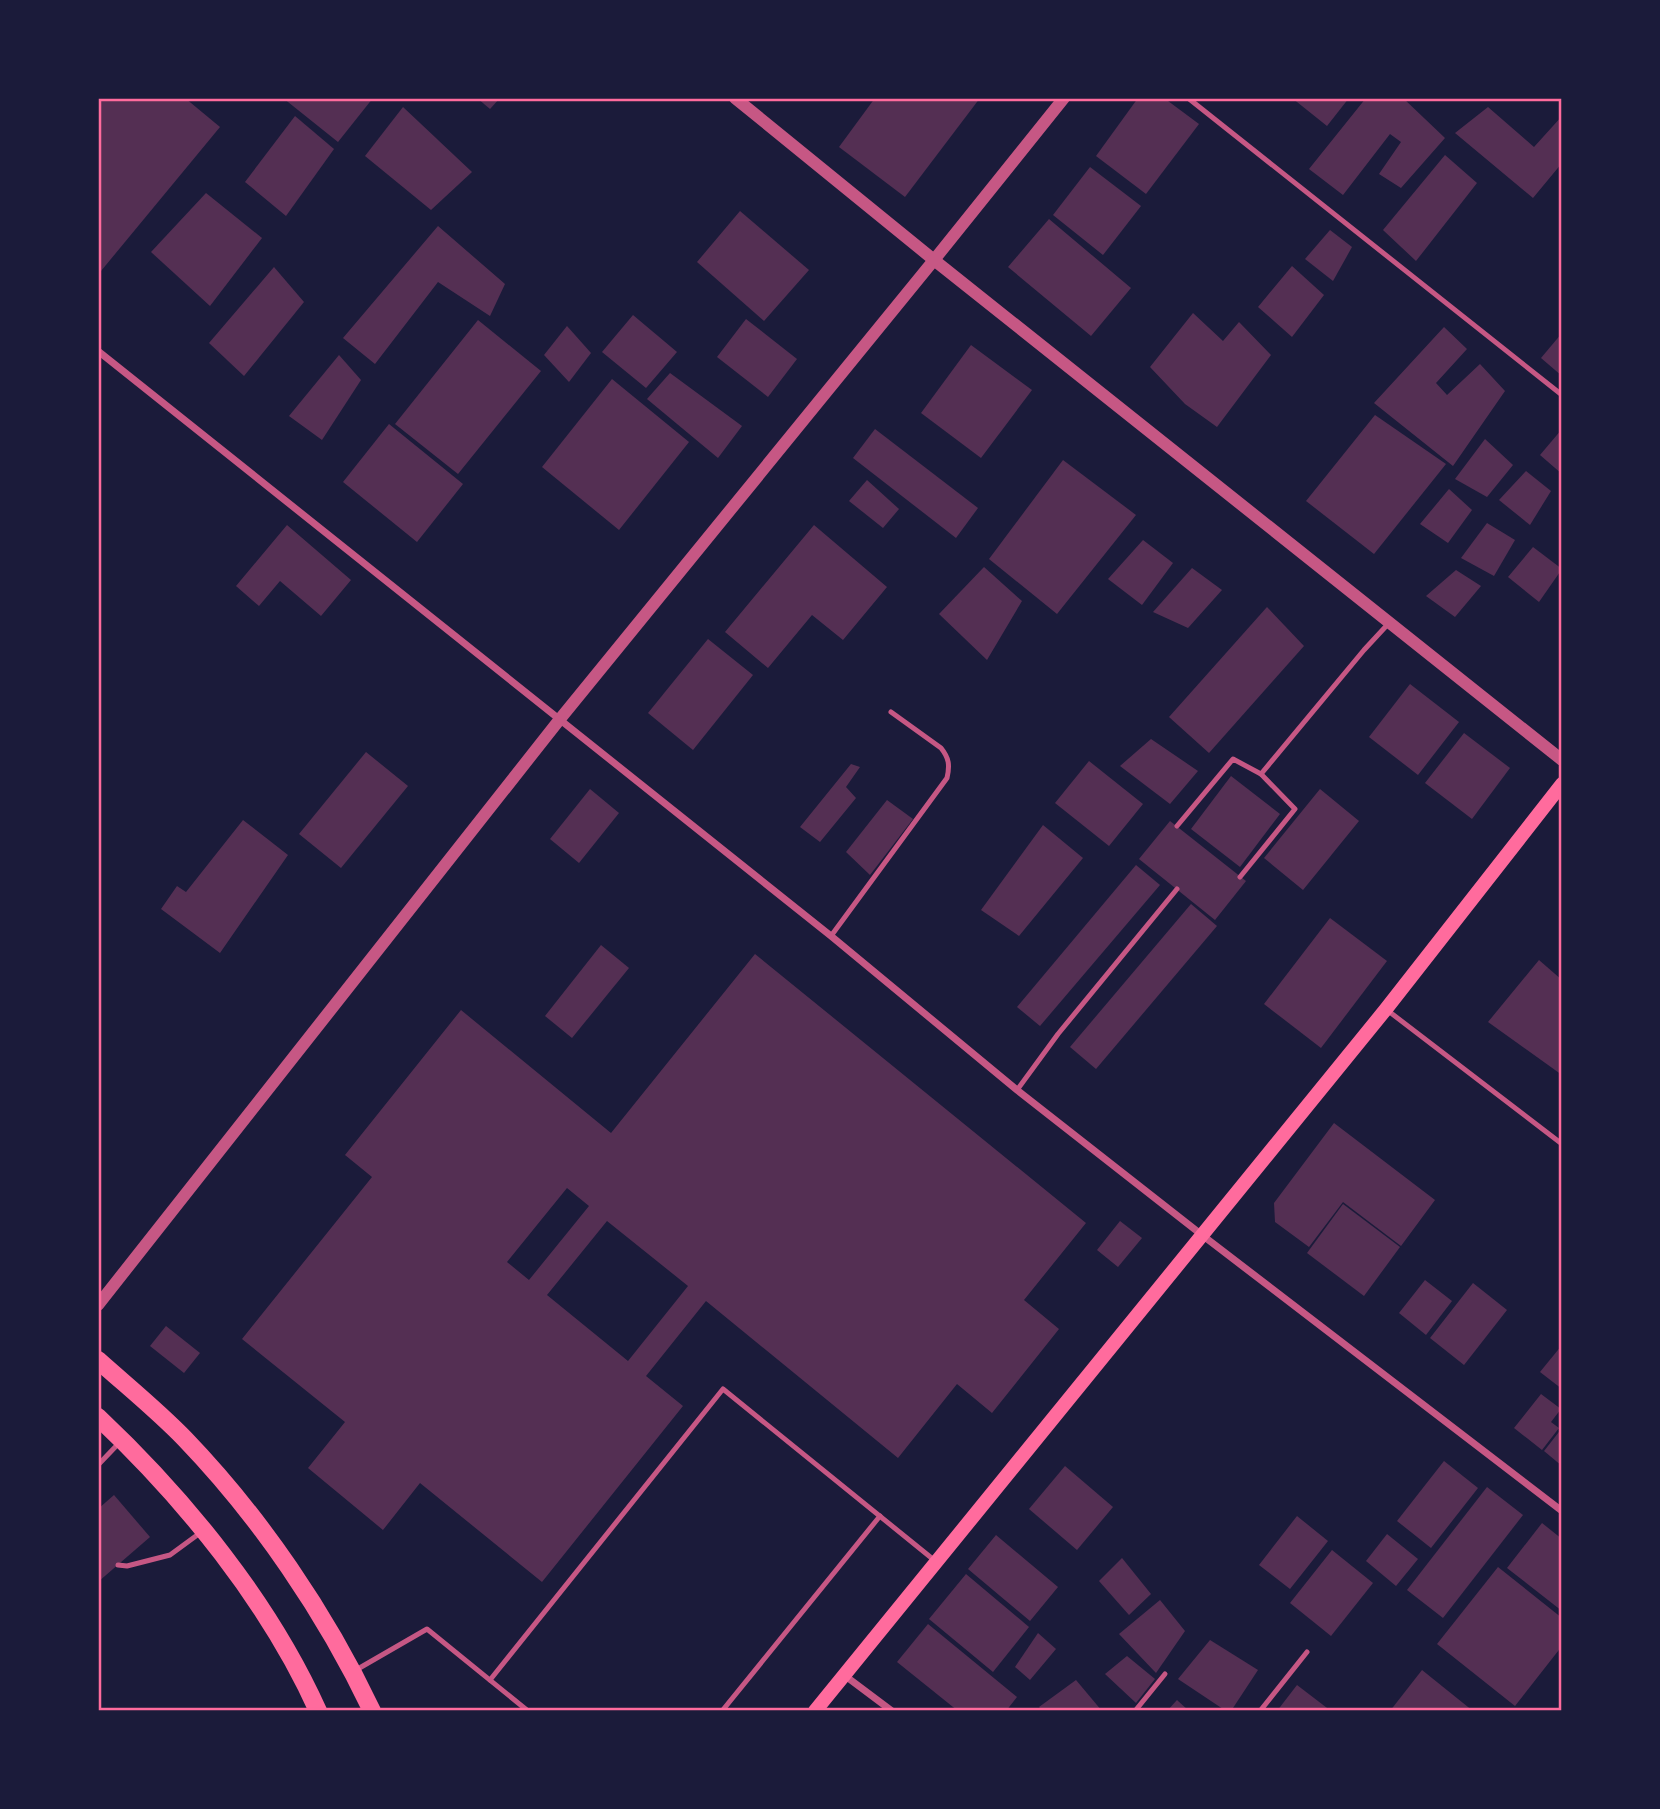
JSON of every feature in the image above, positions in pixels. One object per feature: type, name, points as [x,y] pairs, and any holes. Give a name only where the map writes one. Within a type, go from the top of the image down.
[{"type":"main road","points":[[815,1711],[1386,1009],[1562,784]]},
{"type":"main road","points":[[98,1360],[184,1437],[230,1488],[300,1583],[353,1671],[372,1711]]},
{"type":"main road","points":[[98,1417],[154,1472],[217,1546],[260,1607],[306,1684],[318,1711]]},
{"type":"street","points":[[735,98],[934,261],[1562,760]]},
{"type":"street","points":[[98,1305],[559,719],[1064,98]]},
{"type":"street","points":[[98,351],[831,936],[1017,1090],[1562,1511]]},
{"type":"street","points":[[844,1675],[892,1711]]},
{"type":"lane","points":[[1188,98],[1562,396]]},
{"type":"lane","points":[[1261,774],[1364,650],[1389,624]]},
{"type":"lane","points":[[831,936],[947,778],[950,767],[941,748],[891,712]]},
{"type":"lane","points":[[1177,826],[1233,759],[1261,774],[1295,809],[1240,877]]},
{"type":"lane","points":[[1017,1090],[1058,1034],[1177,890]]},
{"type":"lane","points":[[1386,1009],[1562,1144]]},
{"type":"lane","points":[[490,1680],[723,1389],[937,1562]]},
{"type":"lane","points":[[98,1465],[122,1440]]},
{"type":"lane","points":[[722,1711],[880,1516]]},
{"type":"lane","points":[[118,1565],[127,1566],[170,1555],[203,1531]]},
{"type":"lane","points":[[353,1671],[427,1629],[528,1711]]},
{"type":"lane","points":[[1260,1711],[1307,1652]]},
{"type":"lane","points":[[1135,1711],[1165,1674]]},
{"type":"building","points":[[98,98],[185,98],[220,127],[101,271],[98,269]]},
{"type":"building","points":[[283,98],[373,98],[338,142]]},
{"type":"building","points":[[477,98],[500,98],[490,109]]},
{"type":"building","points":[[875,98],[980,98],[905,197],[839,147]]},
{"type":"building","points":[[1138,98],[1164,98],[1199,124],[1146,194],[1096,156]]},
{"type":"building","points":[[1292,98],[1349,98],[1327,126]]},
{"type":"building","points":[[1366,98],[1403,98],[1445,138],[1401,188],[1379,174],[1401,142],[1390,134],[1343,195],[1309,169]]},
{"type":"building","points":[[403,107],[472,172],[431,210],[365,156]]},
{"type":"building","points":[[1488,107],[1534,147],[1562,116],[1562,163],[1533,198],[1455,133]]},
{"type":"building","points":[[295,116],[334,149],[286,216],[245,182]]},
{"type":"building","points":[[1445,155],[1477,183],[1416,261],[1383,230]]},
{"type":"building","points":[[1090,167],[1141,206],[1103,255],[1053,215]]},
{"type":"building","points":[[206,193],[262,238],[210,306],[151,252]]},
{"type":"building","points":[[740,211],[809,270],[764,321],[697,262]]},
{"type":"building","points":[[1049,219],[1131,288],[1091,336],[1008,267]]},
{"type":"building","points":[[438,226],[505,284],[490,316],[438,282],[375,364],[343,338]]},
{"type":"building","points":[[1330,230],[1352,247],[1333,281],[1305,259]]},
{"type":"building","points":[[1292,266],[1324,295],[1292,337],[1258,307]]},
{"type":"building","points":[[274,267],[304,302],[244,376],[209,343]]},
{"type":"building","points":[[1193,313],[1223,341],[1239,322],[1271,355],[1217,427],[1185,404],[1150,367]]},
{"type":"building","points":[[633,315],[677,352],[646,388],[602,352]]},
{"type":"building","points":[[746,319],[797,359],[768,397],[717,357]]},
{"type":"building","points":[[478,320],[541,371],[458,474],[395,424]]},
{"type":"building","points":[[567,326],[591,353],[569,382],[544,355]]},
{"type":"building","points":[[1444,327],[1467,349],[1436,383],[1447,395],[1480,364],[1505,391],[1453,466],[1374,403]]},
{"type":"building","points":[[1562,333],[1562,376],[1541,358]]},
{"type":"building","points":[[971,345],[1032,390],[981,458],[921,413]]},
{"type":"building","points":[[339,355],[361,380],[322,440],[289,416]]},
{"type":"building","points":[[670,373],[742,426],[718,458],[647,399]]},
{"type":"building","points":[[612,379],[689,442],[619,530],[542,467]]},
{"type":"building","points":[[1375,415],[1446,464],[1374,554],[1306,501]]},
{"type":"building","points":[[389,424],[463,484],[417,542],[343,482]]},
{"type":"building","points":[[875,429],[978,508],[956,538],[853,458]]},
{"type":"building","points":[[1562,429],[1562,474],[1540,455]]},
{"type":"building","points":[[1485,439],[1513,465],[1487,497],[1455,479]]},
{"type":"building","points":[[1063,460],[1136,515],[1057,614],[989,559]]},
{"type":"building","points":[[1526,471],[1551,491],[1530,525],[1499,500]]},
{"type":"building","points":[[867,480],[899,509],[883,528],[849,501]]},
{"type":"building","points":[[1449,489],[1472,510],[1448,543],[1420,524]]},
{"type":"building","points":[[1487,523],[1515,540],[1494,576],[1461,558]]},
{"type":"building","points":[[287,525],[351,580],[321,616],[280,581],[259,606],[236,586]]},
{"type":"building","points":[[814,525],[887,587],[843,640],[812,615],[768,668],[725,632]]},
{"type":"building","points":[[1143,540],[1173,563],[1142,605],[1108,579]]},
{"type":"building","points":[[1533,547],[1562,569],[1539,602],[1508,577]]},
{"type":"building","points":[[984,567],[1022,601],[987,660],[939,614]]},
{"type":"building","points":[[1192,568],[1222,590],[1188,628],[1153,612]]},
{"type":"building","points":[[1456,570],[1481,586],[1455,617],[1426,596]]},
{"type":"building","points":[[1267,607],[1304,646],[1209,753],[1169,717]]},
{"type":"building","points":[[708,639],[753,675],[693,750],[648,713]]},
{"type":"building","points":[[1410,684],[1459,722],[1418,775],[1369,737]]},
{"type":"building","points":[[1464,733],[1510,768],[1472,819],[1425,783]]},
{"type":"building","points":[[1151,739],[1198,771],[1170,804],[1120,766]]},
{"type":"building","points":[[366,752],[408,786],[341,868],[299,834]]},
{"type":"building","points":[[1089,761],[1143,804],[1109,846],[1055,803]]},
{"type":"building","points":[[851,764],[860,767],[846,787],[856,798],[820,842],[800,827]]},
{"type":"building","points":[[1231,776],[1280,814],[1240,867],[1191,829]]},
{"type":"building","points":[[590,789],[619,813],[579,863],[550,839]]},
{"type":"building","points":[[1320,789],[1359,821],[1303,890],[1264,858]]},
{"type":"building","points":[[887,800],[913,819],[870,875],[846,852]]},
{"type":"building","points":[[243,820],[288,855],[220,953],[161,909],[177,886],[186,892]]},
{"type":"building","points":[[1170,821],[1246,881],[1215,920],[1139,859]]},
{"type":"building","points":[[1043,825],[1083,858],[1019,936],[981,910]]},
{"type":"building","points":[[1136,865],[1160,885],[1040,1026],[1017,1007]]},
{"type":"building","points":[[1191,904],[1217,926],[1096,1069],[1070,1047]]},
{"type":"building","points":[[1330,918],[1387,961],[1321,1048],[1264,1004]]},
{"type":"building","points":[[601,945],[629,968],[572,1038],[545,1016]]},
{"type":"building","points":[[755,954],[1086,1223],[1024,1300],[1059,1329],[992,1413],[957,1384],[898,1458],[706,1301],[646,1376],[683,1406],[542,1582],[420,1483],[383,1530],[308,1468],[345,1422],[242,1339],[372,1177],[345,1155],[461,1010],[611,1133]],"holes":[[[567,1188],[589,1206],[529,1280],[507,1262]],[[607,1221],[688,1286],[628,1361],[547,1295]]]},
{"type":"building","points":[[1539,960],[1562,980],[1562,1075],[1488,1022]]},
{"type":"building","points":[[1334,1123],[1435,1200],[1401,1246],[1343,1202],[1309,1247],[1275,1222],[1274,1203]]},
{"type":"building","points":[[1343,1204],[1400,1247],[1364,1296],[1307,1253]]},
{"type":"building","points":[[1120,1221],[1142,1238],[1118,1267],[1097,1250]]},
{"type":"building","points":[[1425,1280],[1452,1301],[1426,1335],[1399,1313]]},
{"type":"building","points":[[1473,1283],[1507,1310],[1464,1365],[1430,1338]]},
{"type":"building","points":[[166,1326],[200,1353],[184,1373],[150,1346]]},
{"type":"building","points":[[1562,1345],[1562,1389],[1540,1372]]},
{"type":"building","points":[[1541,1394],[1561,1409],[1551,1422],[1559,1428],[1542,1450],[1514,1428]]},
{"type":"building","points":[[1562,1428],[1562,1466],[1544,1451]]},
{"type":"building","points":[[1444,1461],[1478,1488],[1431,1548],[1397,1521]]},
{"type":"building","points":[[1065,1466],[1113,1507],[1077,1550],[1029,1509]]},
{"type":"building","points":[[1487,1487],[1523,1515],[1443,1618],[1407,1590]]},
{"type":"building","points":[[114,1495],[150,1537],[98,1582],[98,1509]]},
{"type":"building","points":[[1297,1516],[1328,1541],[1290,1589],[1259,1565]]},
{"type":"building","points":[[1542,1523],[1562,1539],[1562,1611],[1507,1568]]},
{"type":"building","points":[[1387,1534],[1418,1559],[1396,1586],[1366,1561]]},
{"type":"building","points":[[996,1535],[1058,1587],[1030,1621],[968,1569]]},
{"type":"building","points":[[1332,1550],[1373,1583],[1331,1636],[1290,1603]]},
{"type":"building","points":[[1122,1558],[1151,1594],[1129,1615],[1099,1581]]},
{"type":"building","points":[[1498,1567],[1562,1618],[1562,1646],[1515,1706],[1437,1644]]},
{"type":"building","points":[[966,1574],[1029,1627],[993,1672],[929,1619]]},
{"type":"building","points":[[1160,1600],[1185,1631],[1156,1673],[1119,1634]]},
{"type":"building","points":[[928,1624],[1017,1697],[1006,1711],[958,1711],[897,1662]]},
{"type":"building","points":[[1038,1633],[1056,1649],[1030,1680],[1015,1667]]},
{"type":"building","points":[[1210,1640],[1258,1670],[1231,1711],[1226,1711],[1178,1679]]},
{"type":"building","points":[[1127,1656],[1155,1679],[1136,1703],[1105,1674]]},
{"type":"building","points":[[1422,1670],[1473,1711],[1390,1711]]},
{"type":"building","points":[[1076,1680],[1102,1711],[1043,1711],[1039,1707]]},
{"type":"building","points":[[1297,1685],[1331,1711],[1277,1711]]},
{"type":"building","points":[[1177,1700],[1189,1711],[1167,1711]]}]
